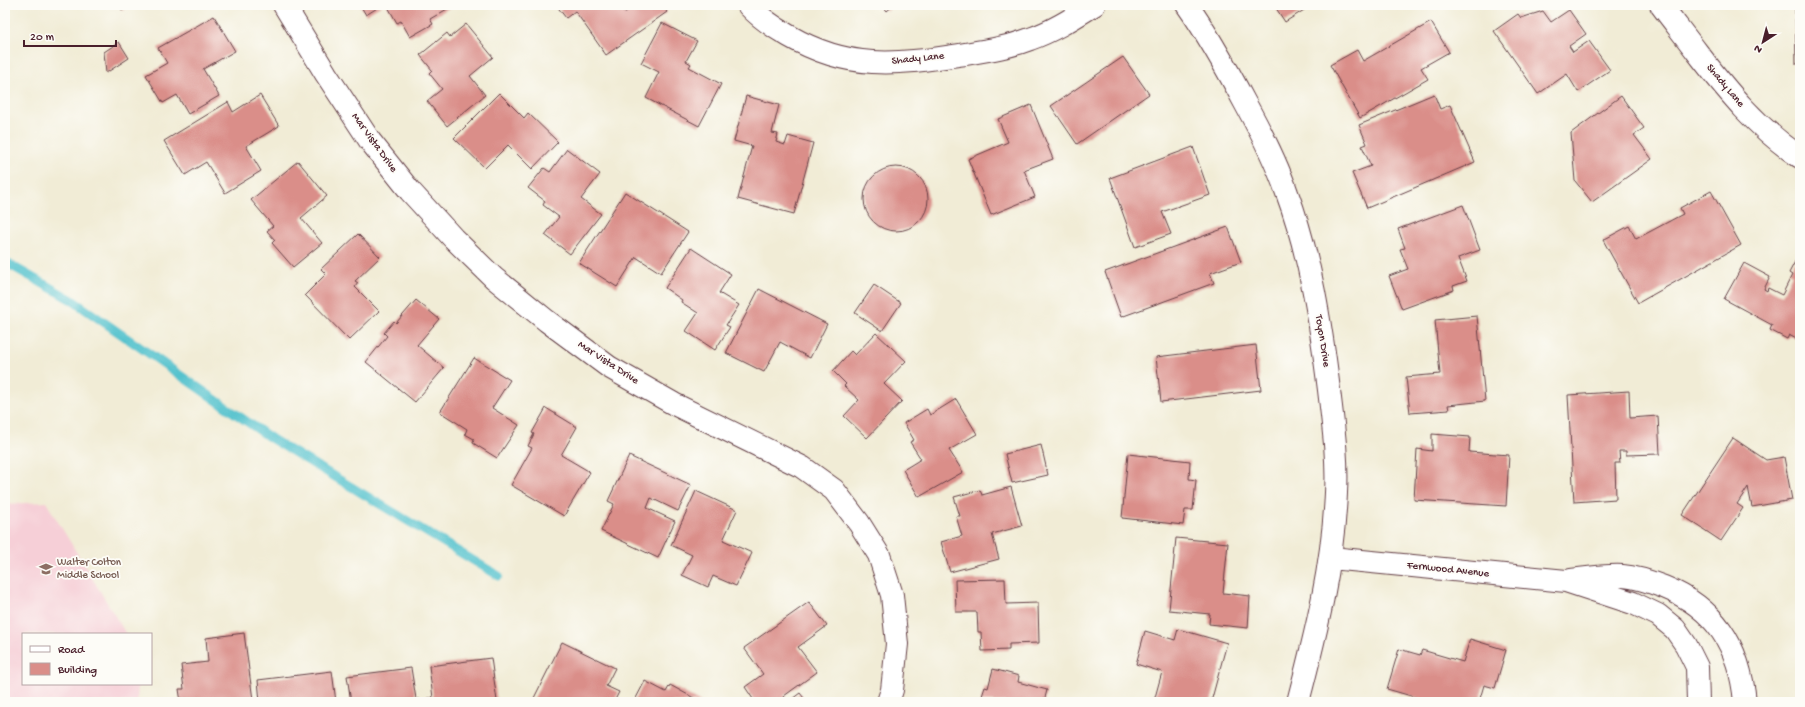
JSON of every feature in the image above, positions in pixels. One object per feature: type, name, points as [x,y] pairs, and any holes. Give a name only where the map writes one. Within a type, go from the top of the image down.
[{"type":"street","name":"Mar Vista Drive","points":[[284,5],[326,74],[370,141],[410,191],[444,228],[494,278],[547,321],[609,367],[674,404],[802,467],[834,490],[860,524],[879,555],[892,595],[897,644],[892,690],[888,702]]},
{"type":"street","name":"Shady Lane","points":[[748,5],[779,30],[809,48],[840,58],[869,63],[914,61],[992,49],[1029,40],[1062,25],[1094,5]]},
{"type":"street","name":"Toyon Drive","points":[[1187,5],[1207,34],[1268,145],[1288,193],[1304,250],[1325,355],[1334,433],[1337,491],[1331,558],[1317,631],[1298,702]]},
{"type":"street","name":"Shady Lane","points":[[1661,5],[1729,94],[1763,128],[1784,146],[1800,157]]},
{"type":"street","name":"Fernwood Avenue","points":[[1331,558],[1566,581],[1633,603],[1658,615],[1675,629],[1686,645],[1697,667],[1698,702]]},
{"type":"street","name":"Fernwood Avenue","points":[[1566,581],[1603,576],[1624,576],[1650,581],[1681,594],[1705,611],[1724,633],[1737,659],[1743,684],[1745,702]]},
{"type":"shaded area","name":"Walter Colton Middle School","points":[[46,502],[125,633],[22,633],[22,685],[138,685],[137,702],[5,702],[5,504]]},
{"type":"building","points":[[119,5],[131,5],[122,10]]},
{"type":"building","points":[[360,5],[382,5],[366,15]]},
{"type":"building","points":[[387,5],[454,5],[430,19],[433,24],[410,37],[401,21],[397,23]]},
{"type":"building","points":[[556,5],[622,5],[620,7],[624,13],[635,5],[662,5],[667,12],[606,55],[575,11],[566,18]]},
{"type":"building","points":[[882,5],[894,5],[887,11]]},
{"type":"building","points":[[1274,5],[1312,5],[1285,22]]},
{"type":"building","points":[[1795,5],[1800,5],[1800,64],[1796,64]]},
{"type":"building","points":[[1569,10],[1586,34],[1569,46],[1573,52],[1589,41],[1610,70],[1578,92],[1567,74],[1538,94],[1494,31],[1518,14],[1521,18],[1543,11],[1551,22]]},
{"type":"building","points":[[214,16],[235,51],[203,69],[219,96],[188,114],[177,95],[163,103],[146,75],[167,63],[158,48]]},
{"type":"building","points":[[1431,22],[1449,52],[1421,68],[1428,79],[1360,118],[1330,65],[1357,50],[1363,61]]},
{"type":"building","points":[[662,23],[697,41],[686,61],[691,64],[689,67],[721,84],[699,126],[646,98],[659,72],[641,63]]},
{"type":"building","points":[[466,24],[493,57],[470,76],[485,95],[447,126],[427,101],[442,89],[429,73],[432,70],[420,55],[447,33],[450,37]]},
{"type":"building","points":[[119,42],[129,58],[106,73],[104,52]]},
{"type":"building","points":[[1123,57],[1149,94],[1077,144],[1051,106]]},
{"type":"building","points":[[499,93],[524,118],[528,113],[558,142],[532,169],[508,145],[485,168],[454,138]]},
{"type":"building","points":[[1434,94],[1440,109],[1450,105],[1475,162],[1367,208],[1352,173],[1371,166],[1362,146],[1367,144],[1359,125]]},
{"type":"building","points":[[260,95],[279,126],[246,146],[261,171],[225,193],[206,162],[185,175],[164,141],[228,102],[233,112]]},
{"type":"building","points":[[746,96],[779,105],[772,133],[778,134],[776,142],[785,145],[788,136],[813,143],[794,214],[738,199],[752,146],[734,141]]},
{"type":"building","points":[[1621,96],[1644,128],[1634,135],[1652,159],[1592,202],[1575,181],[1571,133]]},
{"type":"building","points":[[1031,105],[1053,159],[1024,170],[1035,197],[991,215],[968,159],[1008,142],[998,119]]},
{"type":"building","points":[[1193,147],[1210,195],[1162,212],[1171,234],[1135,247],[1110,178]]},
{"type":"building","points":[[567,149],[600,174],[581,199],[601,214],[570,254],[545,235],[559,217],[543,205],[545,201],[528,188],[544,168],[550,172]]},
{"type":"building","points":[[298,161],[327,196],[301,218],[322,243],[293,267],[272,243],[275,240],[267,231],[273,226],[251,200]]},
{"type":"building","points":[[890,167],[902,167],[919,176],[926,187],[928,199],[926,211],[919,222],[902,231],[890,231],[878,226],[869,217],[864,205],[864,193],[869,181],[878,172]]},
{"type":"building","points":[[1711,191],[1741,245],[1638,303],[1603,240],[1629,226],[1636,239],[1683,214],[1680,208]]},
{"type":"building","points":[[625,192],[688,232],[661,273],[636,257],[617,287],[579,263]]},
{"type":"building","points":[[1463,205],[1480,250],[1458,258],[1467,281],[1453,286],[1454,290],[1402,309],[1389,276],[1408,269],[1400,249],[1405,248],[1398,229]]},
{"type":"building","points":[[1228,227],[1241,262],[1210,273],[1214,283],[1121,317],[1105,272]]},
{"type":"building","points":[[358,234],[380,257],[355,281],[358,283],[355,287],[379,311],[349,340],[305,295],[326,274],[321,269]]},
{"type":"building","points":[[691,248],[731,274],[719,293],[739,305],[726,325],[730,327],[715,350],[686,331],[698,313],[681,302],[682,300],[665,288]]},
{"type":"building","points":[[1800,252],[1800,341],[1789,335],[1787,339],[1770,330],[1772,325],[1724,299],[1744,263],[1770,277],[1764,289],[1767,291],[1768,288],[1782,295],[1792,275],[1789,273]]},
{"type":"building","points":[[874,285],[901,303],[882,331],[855,313]]},
{"type":"building","points":[[759,289],[827,324],[810,358],[780,342],[764,372],[726,353]]},
{"type":"building","points":[[416,300],[439,319],[417,345],[444,368],[415,402],[366,362],[387,336],[384,333],[394,321],[396,323]]},
{"type":"building","points":[[1477,316],[1485,401],[1448,405],[1449,410],[1410,413],[1406,377],[1440,374],[1435,320]]},
{"type":"building","points":[[876,333],[906,361],[884,384],[902,401],[867,438],[844,416],[859,400],[844,386],[846,384],[833,371],[851,351],[855,355]]},
{"type":"building","points":[[1256,345],[1261,390],[1161,402],[1156,357]]},
{"type":"building","points":[[474,358],[510,380],[492,408],[519,425],[497,458],[473,443],[474,439],[465,434],[467,429],[440,412]]},
{"type":"building","points":[[1629,391],[1630,418],[1658,416],[1660,454],[1626,455],[1626,451],[1619,451],[1620,463],[1615,463],[1616,499],[1574,502],[1568,395]]},
{"type":"building","points":[[956,399],[977,434],[949,450],[963,472],[919,497],[903,470],[921,459],[910,442],[914,440],[904,423],[927,409],[930,415]]},
{"type":"building","points":[[546,408],[577,427],[561,455],[590,472],[564,516],[511,485],[532,448],[528,446],[534,434],[532,433]]},
{"type":"building","points":[[1432,434],[1470,437],[1469,452],[1509,455],[1506,506],[1414,500],[1417,449],[1432,451]]},
{"type":"building","points":[[1733,438],[1766,460],[1784,457],[1792,500],[1752,507],[1748,487],[1737,504],[1743,508],[1721,541],[1682,515]]},
{"type":"building","points":[[1041,445],[1048,475],[1012,483],[1005,454]]},
{"type":"building","points":[[1128,454],[1190,461],[1189,479],[1196,480],[1193,510],[1185,510],[1183,525],[1122,518]]},
{"type":"building","points":[[629,456],[691,485],[678,511],[651,498],[647,508],[675,521],[658,558],[601,531],[614,504],[608,501]]},
{"type":"building","points":[[1011,487],[1022,526],[992,534],[999,559],[950,572],[941,542],[962,536],[956,516],[960,516],[954,497],[980,490],[982,495]]},
{"type":"building","points":[[696,491],[737,510],[723,540],[752,553],[736,586],[713,576],[708,587],[682,575],[692,555],[671,545]]},
{"type":"building","points":[[1176,538],[1228,543],[1223,593],[1250,596],[1248,628],[1209,624],[1210,614],[1169,610]]},
{"type":"building","points":[[1005,579],[1006,604],[1038,603],[1039,643],[1009,644],[1009,650],[982,651],[981,632],[978,632],[977,612],[956,612],[955,580]]},
{"type":"building","points":[[809,602],[827,626],[798,647],[817,672],[784,696],[786,699],[782,702],[755,702],[745,687],[763,674],[744,648]]},
{"type":"building","points":[[1178,629],[1227,643],[1211,702],[1154,701],[1162,672],[1136,664],[1145,631],[1175,640]]},
{"type":"building","points":[[244,633],[253,700],[236,702],[181,702],[179,689],[184,689],[181,665],[208,662],[206,638]]},
{"type":"building","points":[[1470,639],[1506,650],[1495,688],[1484,685],[1479,702],[1432,702],[1387,689],[1399,649],[1420,655],[1422,650],[1463,662]]},
{"type":"building","points":[[562,642],[615,668],[606,686],[619,692],[614,702],[532,702]]},
{"type":"building","points":[[491,658],[497,701],[427,702],[427,698],[433,698],[429,666]]},
{"type":"building","points":[[411,668],[416,699],[420,699],[420,702],[351,702],[347,676]]},
{"type":"building","points":[[993,669],[1019,676],[1018,682],[1047,690],[1044,702],[980,702],[985,687],[988,688]]},
{"type":"building","points":[[332,671],[336,702],[260,702],[258,680]]},
{"type":"building","points":[[645,681],[666,692],[670,685],[701,702],[634,702]]},
{"type":"building","points":[[800,693],[807,702],[788,702]]},
{"type":"waterway","points":[[5,262],[72,300],[272,439],[499,576]]},
{"type":"place","name":"Walter Colton Middle School","points":[[46,569]]}]
